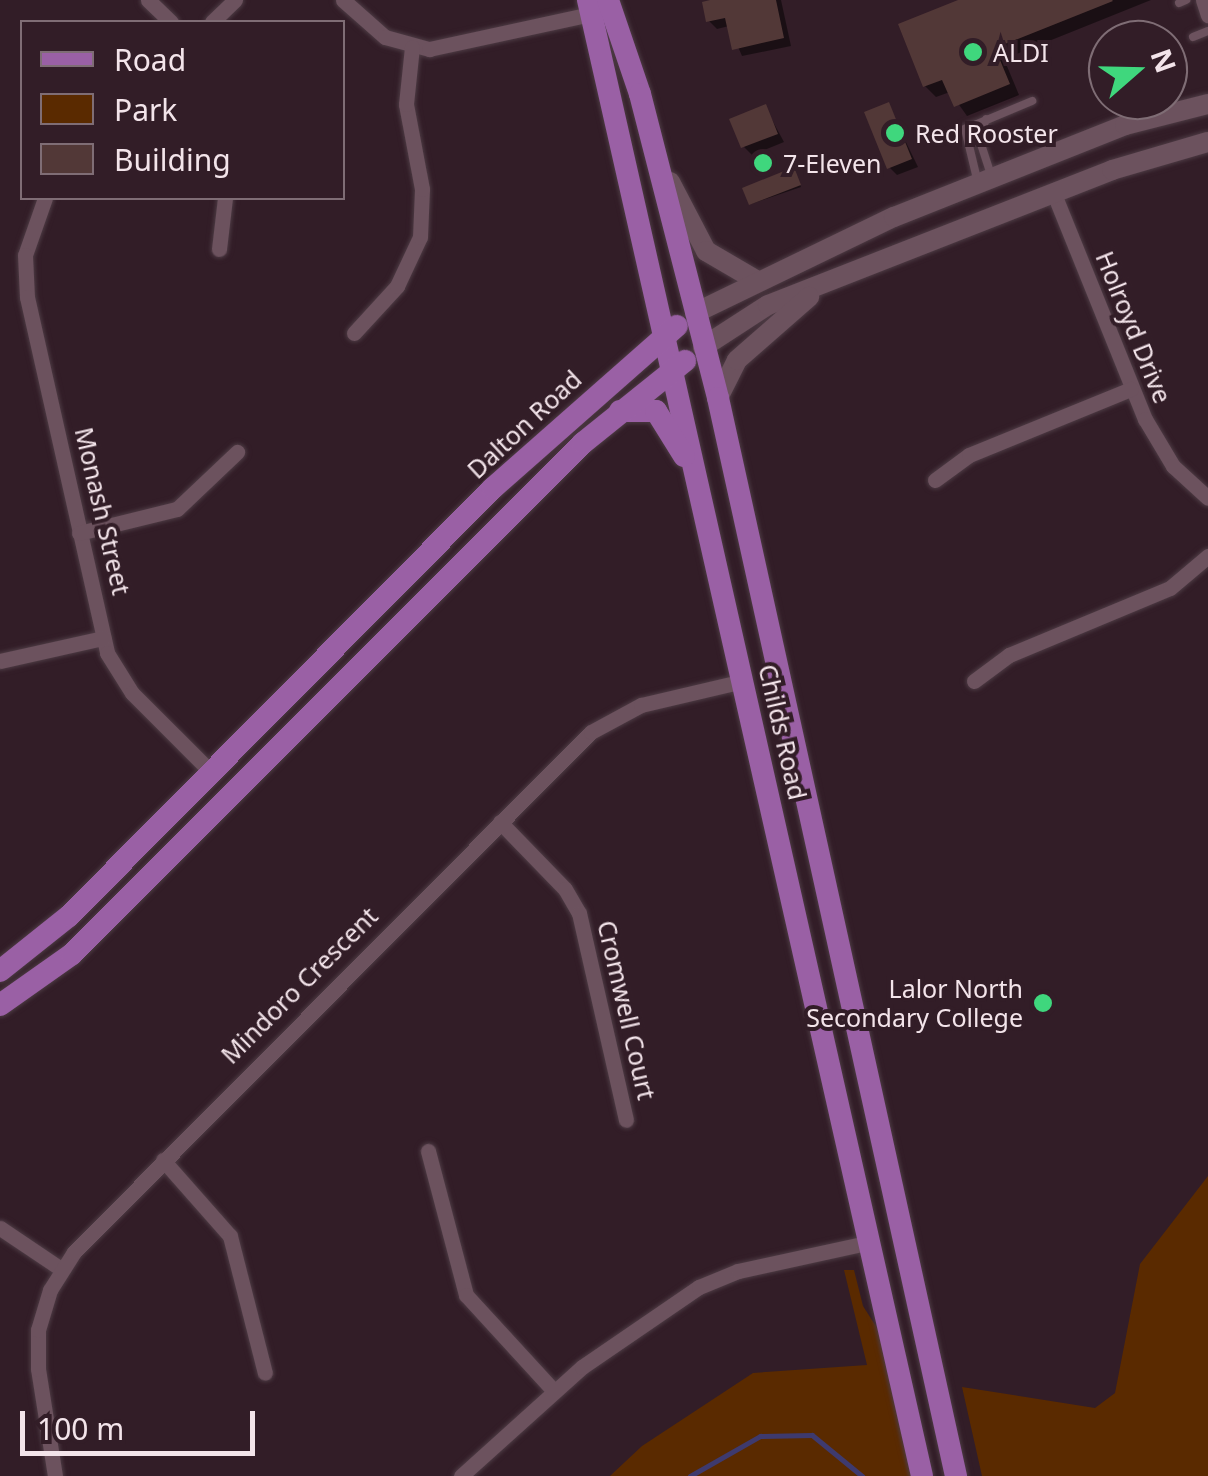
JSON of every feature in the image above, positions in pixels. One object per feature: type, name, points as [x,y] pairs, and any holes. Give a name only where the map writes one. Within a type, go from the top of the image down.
[{"type":"main road","name":"Childs Road","points":[[599,6],[626,48],[718,398],[956,1476]]},
{"type":"main road","name":"Childs Road","points":[[599,6],[604,69],[675,368],[866,1242],[922,1476]]},
{"type":"main road","points":[[604,69],[626,48]]},
{"type":"main road","name":"Dalton Road","points":[[0,971],[57,928],[493,488],[694,312],[754,279],[985,181],[1140,121],[1208,104]]},
{"type":"main road","points":[[0,1005],[72,954],[620,411],[704,347],[768,305],[1054,194],[1208,142]]},
{"type":"main road","points":[[653,143],[698,240],[720,265],[754,279]]},
{"type":"main road","name":"Holroyd Drive","points":[[1042,159],[1054,194]]},
{"type":"main road","points":[[718,398],[736,360],[830,281]]},
{"type":"main road","points":[[620,411],[642,409],[664,417],[702,496]]},
{"type":"main road","name":"Mindoro Crescent","points":[[743,681],[778,672]]},
{"type":"main road","name":"Monash Street","points":[[212,772],[234,793]]},
{"type":"main road","points":[[866,1242],[901,1235]]},
{"type":"street","points":[[148,0],[169,20]]},
{"type":"street","points":[[214,20],[235,0]]},
{"type":"street","points":[[344,0],[385,37],[412,47],[454,46],[599,6]]},
{"type":"street","points":[[1203,0],[1208,15]]},
{"type":"street","points":[[354,333],[397,286],[420,237],[422,189],[406,104],[412,47]]},
{"type":"street","name":"Holroyd Drive","points":[[1054,194],[1131,388],[1173,466],[1208,498]]},
{"type":"street","name":"Monash Street","points":[[44,200],[30,231],[24,274],[104,638],[132,693],[212,772]]},
{"type":"street","points":[[219,249],[225,200]]},
{"type":"street","points":[[934,480],[969,456],[1131,388]]},
{"type":"street","points":[[79,533],[177,509],[237,452]]},
{"type":"street","points":[[974,681],[1009,655],[1170,588],[1208,556]]},
{"type":"street","points":[[0,661],[104,638]]},
{"type":"street","name":"Mindoro Crescent","points":[[55,1476],[37,1351],[43,1306],[61,1269],[163,1160],[500,822],[610,719],[664,698],[743,681]]},
{"type":"street","name":"Cromwell Court","points":[[500,822],[565,889],[579,913],[626,1120]]},
{"type":"street","points":[[428,1151],[466,1295],[554,1391]]},
{"type":"street","points":[[163,1160],[230,1236],[266,1373]]},
{"type":"street","points":[[0,1228],[61,1269]]},
{"type":"street","points":[[461,1476],[554,1391],[720,1277],[866,1242]]},
{"type":"lane","points":[[1194,37],[1208,31]]},
{"type":"lane","points":[[985,181],[962,134],[986,119],[1032,101]]},
{"type":"lane","points":[[985,181],[979,138],[986,119]]},
{"type":"green space","points":[[1208,1176],[1208,1476],[982,1476],[962,1387],[1095,1408],[1115,1393],[1140,1264]]},
{"type":"green space","points":[[844,1270],[854,1270],[863,1306],[879,1331],[915,1476],[610,1476],[642,1446],[753,1373],[867,1365]]},
{"type":"building","points":[[776,0],[784,38],[732,50],[725,18],[706,22],[702,2]]},
{"type":"building","points":[[958,0],[1113,1],[995,48],[1010,84],[954,107],[942,80],[923,87],[898,24]]},
{"type":"building","points":[[889,102],[912,159],[887,169],[864,112]]},
{"type":"building","points":[[766,104],[778,134],[741,148],[729,119]]},
{"type":"building","points":[[794,167],[801,185],[749,205],[742,188]]},
{"type":"waterway","points":[[690,1476],[760,1436],[812,1435],[862,1476]]},
{"type":"place","name":"ALDI","points":[[973,52]]},
{"type":"place","name":"Red Rooster","points":[[895,133]]},
{"type":"place","name":"7-Eleven","points":[[763,163]]},
{"type":"place","name":"Lalor North Secondary College","points":[[1043,1003]]}]
